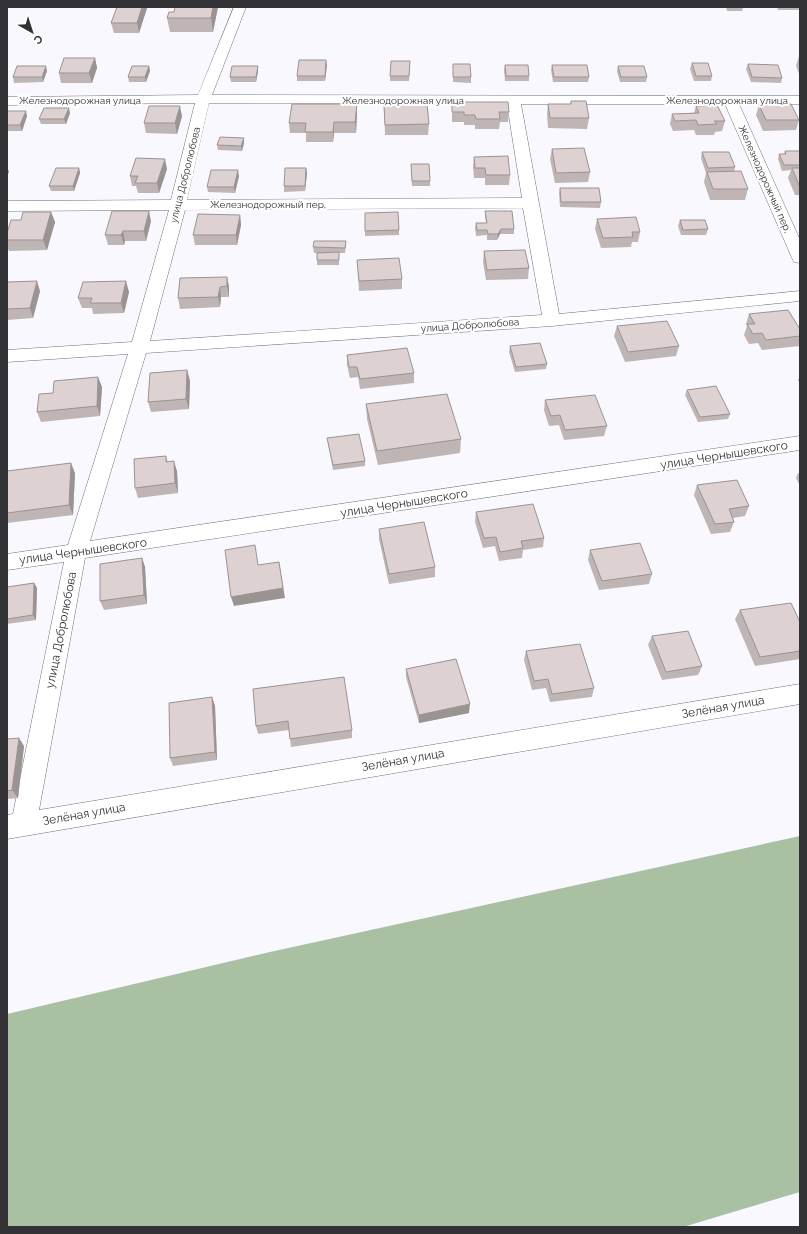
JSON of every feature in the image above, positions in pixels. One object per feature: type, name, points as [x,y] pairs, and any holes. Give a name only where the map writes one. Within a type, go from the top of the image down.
[{"type":"street","name":"улица Добролюбова","points":[[15,826],[76,552],[140,347],[178,205],[203,100],[240,7]]},
{"type":"street","points":[[513,100],[530,203],[552,320]]},
{"type":"street","name":"Железнодорожный пер,","points":[[730,100],[800,258]]},
{"type":"street","name":"Железнодорожная улица","points":[[7,101],[800,100]]},
{"type":"street","name":"Железнодорожный пер,","points":[[7,206],[530,203]]},
{"type":"street","name":"улица Добролюбова","points":[[7,356],[552,320],[800,296]]},
{"type":"street","name":"улица Чернышевского","points":[[7,562],[800,443]]},
{"type":"street","name":"Зелёная улица","points":[[15,826],[800,694]]},
{"type":"green space","points":[[800,836],[800,1192],[683,1227],[7,1227],[7,1014],[270,952]]},
{"type":"building","points":[[117,7],[142,7],[137,23],[111,23]]},
{"type":"building","points":[[175,7],[213,7],[211,18],[167,18],[169,12],[174,12]]},
{"type":"building","points":[[64,58],[95,58],[89,73],[59,73]]},
{"type":"building","points":[[299,60],[326,60],[325,76],[297,76]]},
{"type":"building","points":[[391,61],[410,61],[409,76],[390,76]]},
{"type":"building","points":[[692,63],[708,63],[712,76],[696,76]]},
{"type":"building","points":[[453,64],[470,64],[471,77],[453,77]]},
{"type":"building","points":[[748,64],[778,65],[782,78],[752,77]]},
{"type":"building","points":[[505,65],[528,65],[529,76],[506,76]]},
{"type":"building","points":[[552,65],[587,65],[589,77],[554,77]]},
{"type":"building","points":[[17,66],[46,66],[42,77],[13,77]]},
{"type":"building","points":[[132,66],[149,66],[145,77],[128,77]]},
{"type":"building","points":[[232,66],[258,66],[256,77],[230,77]]},
{"type":"building","points":[[618,66],[644,66],[647,77],[621,77]]},
{"type":"building","points":[[571,101],[586,101],[589,118],[550,118],[548,104],[571,104]]},
{"type":"building","points":[[452,102],[508,102],[509,112],[499,112],[500,119],[476,119],[475,115],[464,115],[464,112],[452,112]]},
{"type":"building","points":[[292,104],[357,104],[355,122],[334,122],[333,132],[305,132],[306,123],[289,123]]},
{"type":"building","points":[[427,104],[429,124],[385,125],[384,105]]},
{"type":"building","points":[[791,104],[799,120],[766,120],[759,105]]},
{"type":"building","points":[[717,105],[725,121],[714,121],[717,124],[698,125],[696,120],[675,121],[672,114],[699,113],[696,106]]},
{"type":"building","points":[[149,106],[180,106],[175,123],[144,123]]},
{"type":"building","points":[[44,108],[69,108],[64,119],[39,119]]},
{"type":"building","points":[[7,111],[26,111],[20,125],[7,125]]},
{"type":"building","points":[[220,137],[244,138],[241,146],[217,145]]},
{"type":"building","points":[[584,148],[590,172],[556,173],[552,149]]},
{"type":"building","points":[[785,151],[800,151],[800,165],[784,165],[779,154],[786,154]]},
{"type":"building","points":[[702,152],[729,152],[735,167],[708,168]]},
{"type":"building","points":[[508,156],[510,175],[486,175],[485,168],[475,168],[474,157]]},
{"type":"building","points":[[136,158],[165,159],[157,183],[135,183],[138,176],[130,176]]},
{"type":"building","points":[[411,164],[429,164],[430,181],[412,181]]},
{"type":"building","points":[[56,168],[79,168],[73,186],[49,186]]},
{"type":"building","points":[[285,168],[306,168],[305,186],[284,186]]},
{"type":"building","points":[[792,168],[800,168],[800,185],[799,185]]},
{"type":"building","points":[[211,170],[238,170],[234,187],[207,187]]},
{"type":"building","points":[[741,171],[748,189],[713,189],[707,172]]},
{"type":"building","points":[[560,188],[599,188],[601,202],[561,202]]},
{"type":"building","points":[[112,211],[149,211],[144,231],[123,231],[121,235],[105,235]]},
{"type":"building","points":[[485,211],[512,211],[514,229],[501,229],[498,234],[488,234],[487,230],[477,230],[476,223],[487,223]]},
{"type":"building","points":[[23,212],[51,212],[43,240],[7,240],[7,233],[11,220],[21,220]]},
{"type":"building","points":[[398,212],[399,230],[365,231],[365,213]]},
{"type":"building","points":[[198,214],[240,215],[236,235],[193,235]]},
{"type":"building","points":[[636,217],[640,232],[632,232],[633,237],[603,238],[597,219]]},
{"type":"building","points":[[680,220],[705,220],[708,229],[683,230]]},
{"type":"building","points":[[314,241],[346,241],[345,248],[313,247]]},
{"type":"building","points":[[525,250],[529,268],[487,270],[484,251]]},
{"type":"building","points":[[339,252],[339,260],[317,260],[317,253]]},
{"type":"building","points":[[399,258],[402,279],[359,281],[357,260]]},
{"type":"building","points":[[227,277],[227,286],[220,287],[218,297],[178,298],[180,278]]},
{"type":"building","points":[[37,281],[30,308],[7,309],[8,282]]},
{"type":"building","points":[[126,281],[121,303],[90,303],[92,298],[78,298],[83,282]]},
{"type":"building","points":[[788,310],[800,329],[800,336],[766,340],[762,333],[753,334],[747,324],[755,324],[749,314]]},
{"type":"building","points":[[667,321],[679,346],[628,352],[617,326]]},
{"type":"building","points":[[540,343],[547,364],[516,367],[510,346]]},
{"type":"building","points":[[407,348],[414,373],[360,379],[357,367],[349,367],[347,355]]},
{"type":"building","points":[[187,370],[186,399],[148,402],[150,373]]},
{"type":"building","points":[[98,377],[97,406],[37,412],[39,394],[53,393],[54,381]]},
{"type":"building","points":[[716,386],[730,414],[700,417],[687,390]]},
{"type":"building","points":[[447,394],[461,439],[377,451],[366,404]]},
{"type":"building","points":[[595,395],[607,426],[565,430],[560,415],[551,416],[545,400]]},
{"type":"building","points":[[359,434],[365,461],[333,465],[327,438]]},
{"type":"building","points":[[166,456],[166,462],[174,461],[175,483],[135,488],[134,459]]},
{"type":"building","points":[[71,463],[69,505],[7,513],[7,471]]},
{"type":"building","points":[[737,480],[749,506],[729,509],[734,522],[715,524],[697,485]]},
{"type":"building","points":[[533,504],[544,538],[521,541],[523,548],[500,552],[496,537],[484,538],[476,512]]},
{"type":"building","points":[[424,522],[435,567],[389,574],[379,529]]},
{"type":"building","points":[[640,543],[652,574],[602,581],[590,550]]},
{"type":"building","points":[[255,545],[258,565],[279,562],[283,588],[231,597],[225,550]]},
{"type":"building","points":[[142,558],[144,595],[100,601],[100,564]]},
{"type":"building","points":[[34,583],[33,615],[7,619],[7,587]]},
{"type":"building","points":[[791,603],[800,622],[800,651],[760,657],[740,610]]},
{"type":"building","points":[[688,631],[702,666],[666,672],[652,636]]},
{"type":"building","points":[[580,644],[594,688],[552,694],[548,679],[534,681],[526,651]]},
{"type":"building","points":[[456,659],[470,704],[419,715],[406,669]]},
{"type":"building","points":[[344,677],[352,730],[290,739],[288,721],[256,726],[253,689]]},
{"type":"building","points":[[212,697],[215,752],[170,758],[169,703]]},
{"type":"building","points":[[19,738],[12,790],[7,791],[7,739]]}]
